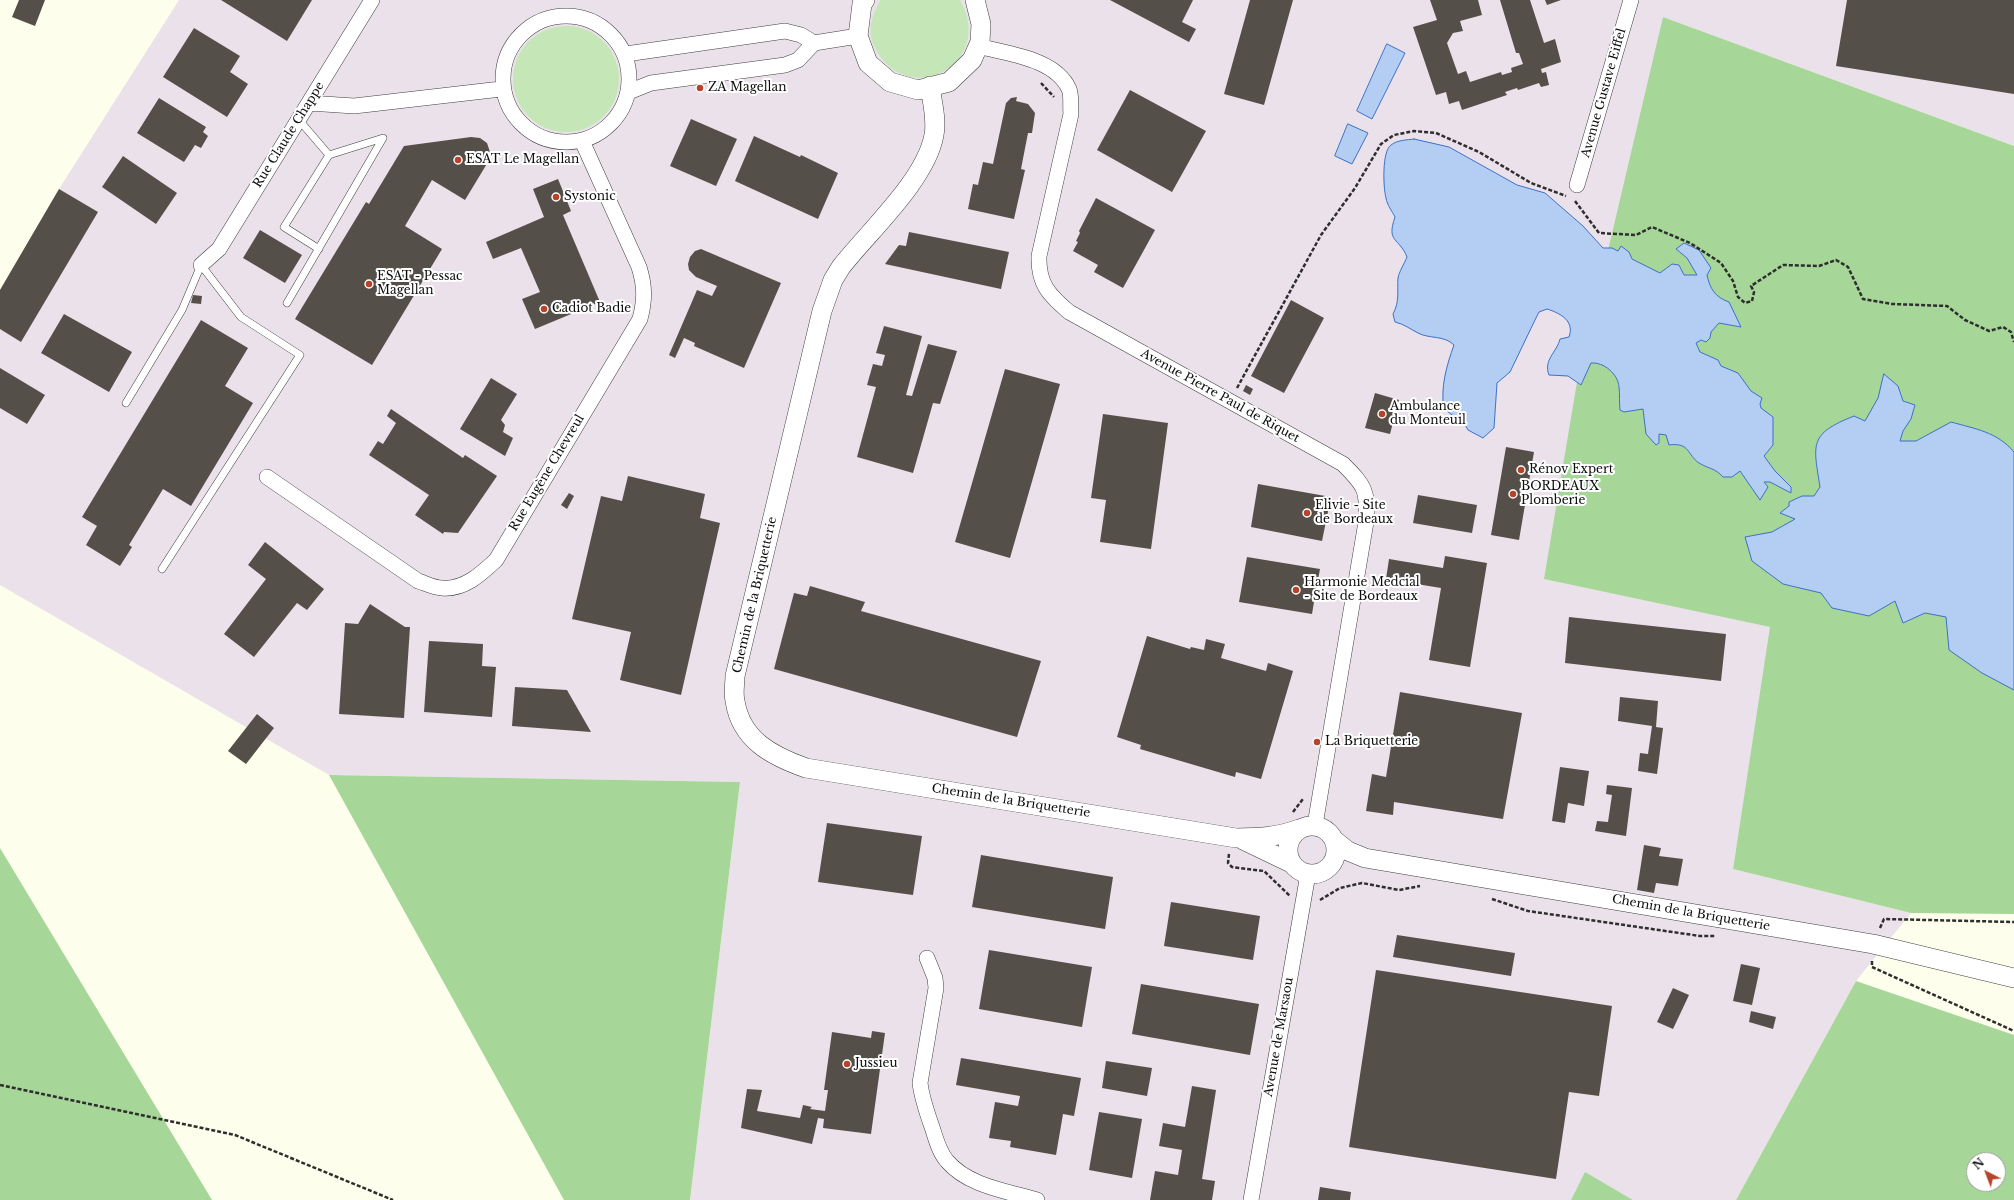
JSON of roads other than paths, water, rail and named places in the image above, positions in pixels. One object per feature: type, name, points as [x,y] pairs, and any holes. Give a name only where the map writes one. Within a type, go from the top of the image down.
[{"type":"street","name":"Rue Claude Chappe","points":[[201,266],[219,248],[372,0]]},
{"type":"street","points":[[865,0],[862,4],[858,36],[868,63],[890,82],[918,90],[949,82],[972,60],[978,46],[981,24],[975,0]]},
{"type":"street","name":"Avenue Gustave Eiffel","points":[[1576,192],[1631,0]]},
{"type":"street","points":[[556,15],[588,18],[614,36],[626,54],[631,91],[622,110],[607,127],[582,141],[549,141],[521,125],[509,108],[502,89],[507,54],[527,29],[556,15]]},
{"type":"street","points":[[626,54],[785,31],[801,36],[814,43],[858,36]]},
{"type":"street","points":[[631,91],[651,83],[785,65],[798,60],[814,43]]},
{"type":"street","name":"Avenue Pierre Paul de Riquet","points":[[978,46],[1039,63],[1062,78],[1069,90],[1071,114],[1039,256],[1038,270],[1043,285],[1051,296],[1069,312],[1343,464],[1359,480],[1368,499],[1366,522],[1307,827]]},
{"type":"street","name":"Chemin de la Briquetterie","points":[[930,86],[934,120],[934,135],[927,154],[907,189],[841,267],[833,280],[822,311],[735,676],[735,701],[740,718],[745,728],[763,749],[783,760],[806,768],[1236,838],[1269,851],[1308,874],[1322,872],[1327,868],[1365,858]]},
{"type":"street","points":[[309,103],[354,106],[502,89]]},
{"type":"street","name":"Rue Eugène Chevreul","points":[[267,477],[418,581],[441,588],[458,587],[478,576],[496,560],[640,319],[644,302],[644,286],[639,267],[582,141]]},
{"type":"street","points":[[1291,863],[1287,848],[1289,840],[1307,827]]},
{"type":"street","name":"Chemin de la Briquetterie","points":[[1236,838],[1283,835],[1307,827],[1323,828],[1330,833],[1334,840],[1348,851],[1365,858],[1873,944],[2014,978]]},
{"type":"street","points":[[1327,868],[1335,855],[1334,840]]},
{"type":"street","name":"Avenue de Marsaou","points":[[1251,1200],[1308,874]]},
{"type":"street","points":[[928,958],[935,978],[936,988],[920,1083],[921,1095],[940,1150],[947,1161],[960,1174],[974,1181],[1036,1200]]},
{"type":"lane","points":[[298,120],[329,155]]},
{"type":"lane","points":[[287,303],[319,249],[383,138],[329,155],[284,227],[319,249]]},
{"type":"lane","points":[[126,403],[182,310],[201,266],[241,317],[300,355],[162,569]]},
{"type":"water","points":[[1387,44],[1405,53],[1372,119],[1357,111]]},
{"type":"water","points":[[1348,124],[1368,133],[1352,164],[1335,156]]},
{"type":"water","points":[[1414,139],[1449,147],[1517,185],[1545,193],[1583,226],[1603,248],[1612,248],[1618,251],[1621,246],[1629,252],[1632,259],[1660,273],[1672,264],[1679,265],[1684,275],[1697,275],[1687,258],[1676,249],[1684,243],[1699,250],[1711,268],[1707,275],[1714,292],[1720,298],[1729,302],[1741,327],[1719,323],[1711,332],[1710,338],[1706,342],[1701,340],[1696,343],[1700,352],[1718,360],[1721,366],[1738,373],[1751,391],[1762,398],[1760,404],[1761,408],[1773,417],[1773,445],[1764,456],[1775,471],[1791,487],[1791,493],[1770,482],[1764,482],[1768,487],[1760,500],[1740,471],[1732,477],[1723,477],[1715,470],[1695,460],[1685,447],[1681,445],[1669,445],[1666,435],[1659,434],[1659,443],[1656,445],[1646,434],[1643,409],[1624,412],[1620,410],[1618,382],[1613,373],[1601,364],[1591,363],[1581,385],[1568,376],[1549,375],[1549,360],[1560,339],[1569,337],[1570,326],[1561,315],[1547,309],[1539,312],[1510,372],[1497,383],[1494,428],[1483,438],[1468,430],[1462,419],[1455,417],[1444,409],[1444,385],[1447,368],[1454,345],[1441,338],[1422,335],[1404,325],[1395,322],[1393,314],[1397,300],[1398,278],[1407,257],[1393,236],[1392,231],[1395,217],[1387,203],[1385,193],[1385,162],[1388,149],[1393,143]]},
{"type":"water","points":[[1884,374],[1898,386],[1903,401],[1915,405],[1911,419],[1903,431],[1900,441],[1916,441],[1951,422],[1986,432],[2007,445],[2014,452],[2014,690],[1982,673],[1949,650],[1946,617],[1925,613],[1903,623],[1895,601],[1869,616],[1832,608],[1821,593],[1783,584],[1752,561],[1745,537],[1772,532],[1795,519],[1780,513],[1789,506],[1789,502],[1802,496],[1814,496],[1820,487],[1816,450],[1822,435],[1829,428],[1839,422],[1854,416],[1865,421],[1878,398]]},
{"type":"place","name":"ZA Magellan","points":[[700,88]]},
{"type":"place","name":"ESAT Le Magellan","points":[[458,160]]},
{"type":"place","name":"Systonic","points":[[556,197]]},
{"type":"place","name":"ESAT - Pessac Magellan","points":[[369,284]]},
{"type":"place","name":"Cadiot Badie","points":[[544,309]]},
{"type":"place","name":"Ambulance du Monteuil","points":[[1382,414]]},
{"type":"place","name":"Rénov Expert","points":[[1521,470]]},
{"type":"place","name":"BORDEAUX Plomberie","points":[[1513,494]]},
{"type":"place","name":"Elivie - Site de Bordeaux","points":[[1307,513]]},
{"type":"place","name":"Harmonie Medcial - Site de Bordeaux","points":[[1296,590]]},
{"type":"place","name":"La Briquetterie","points":[[1317,742]]},
{"type":"place","name":"Jussieu","points":[[847,1064]]}]
